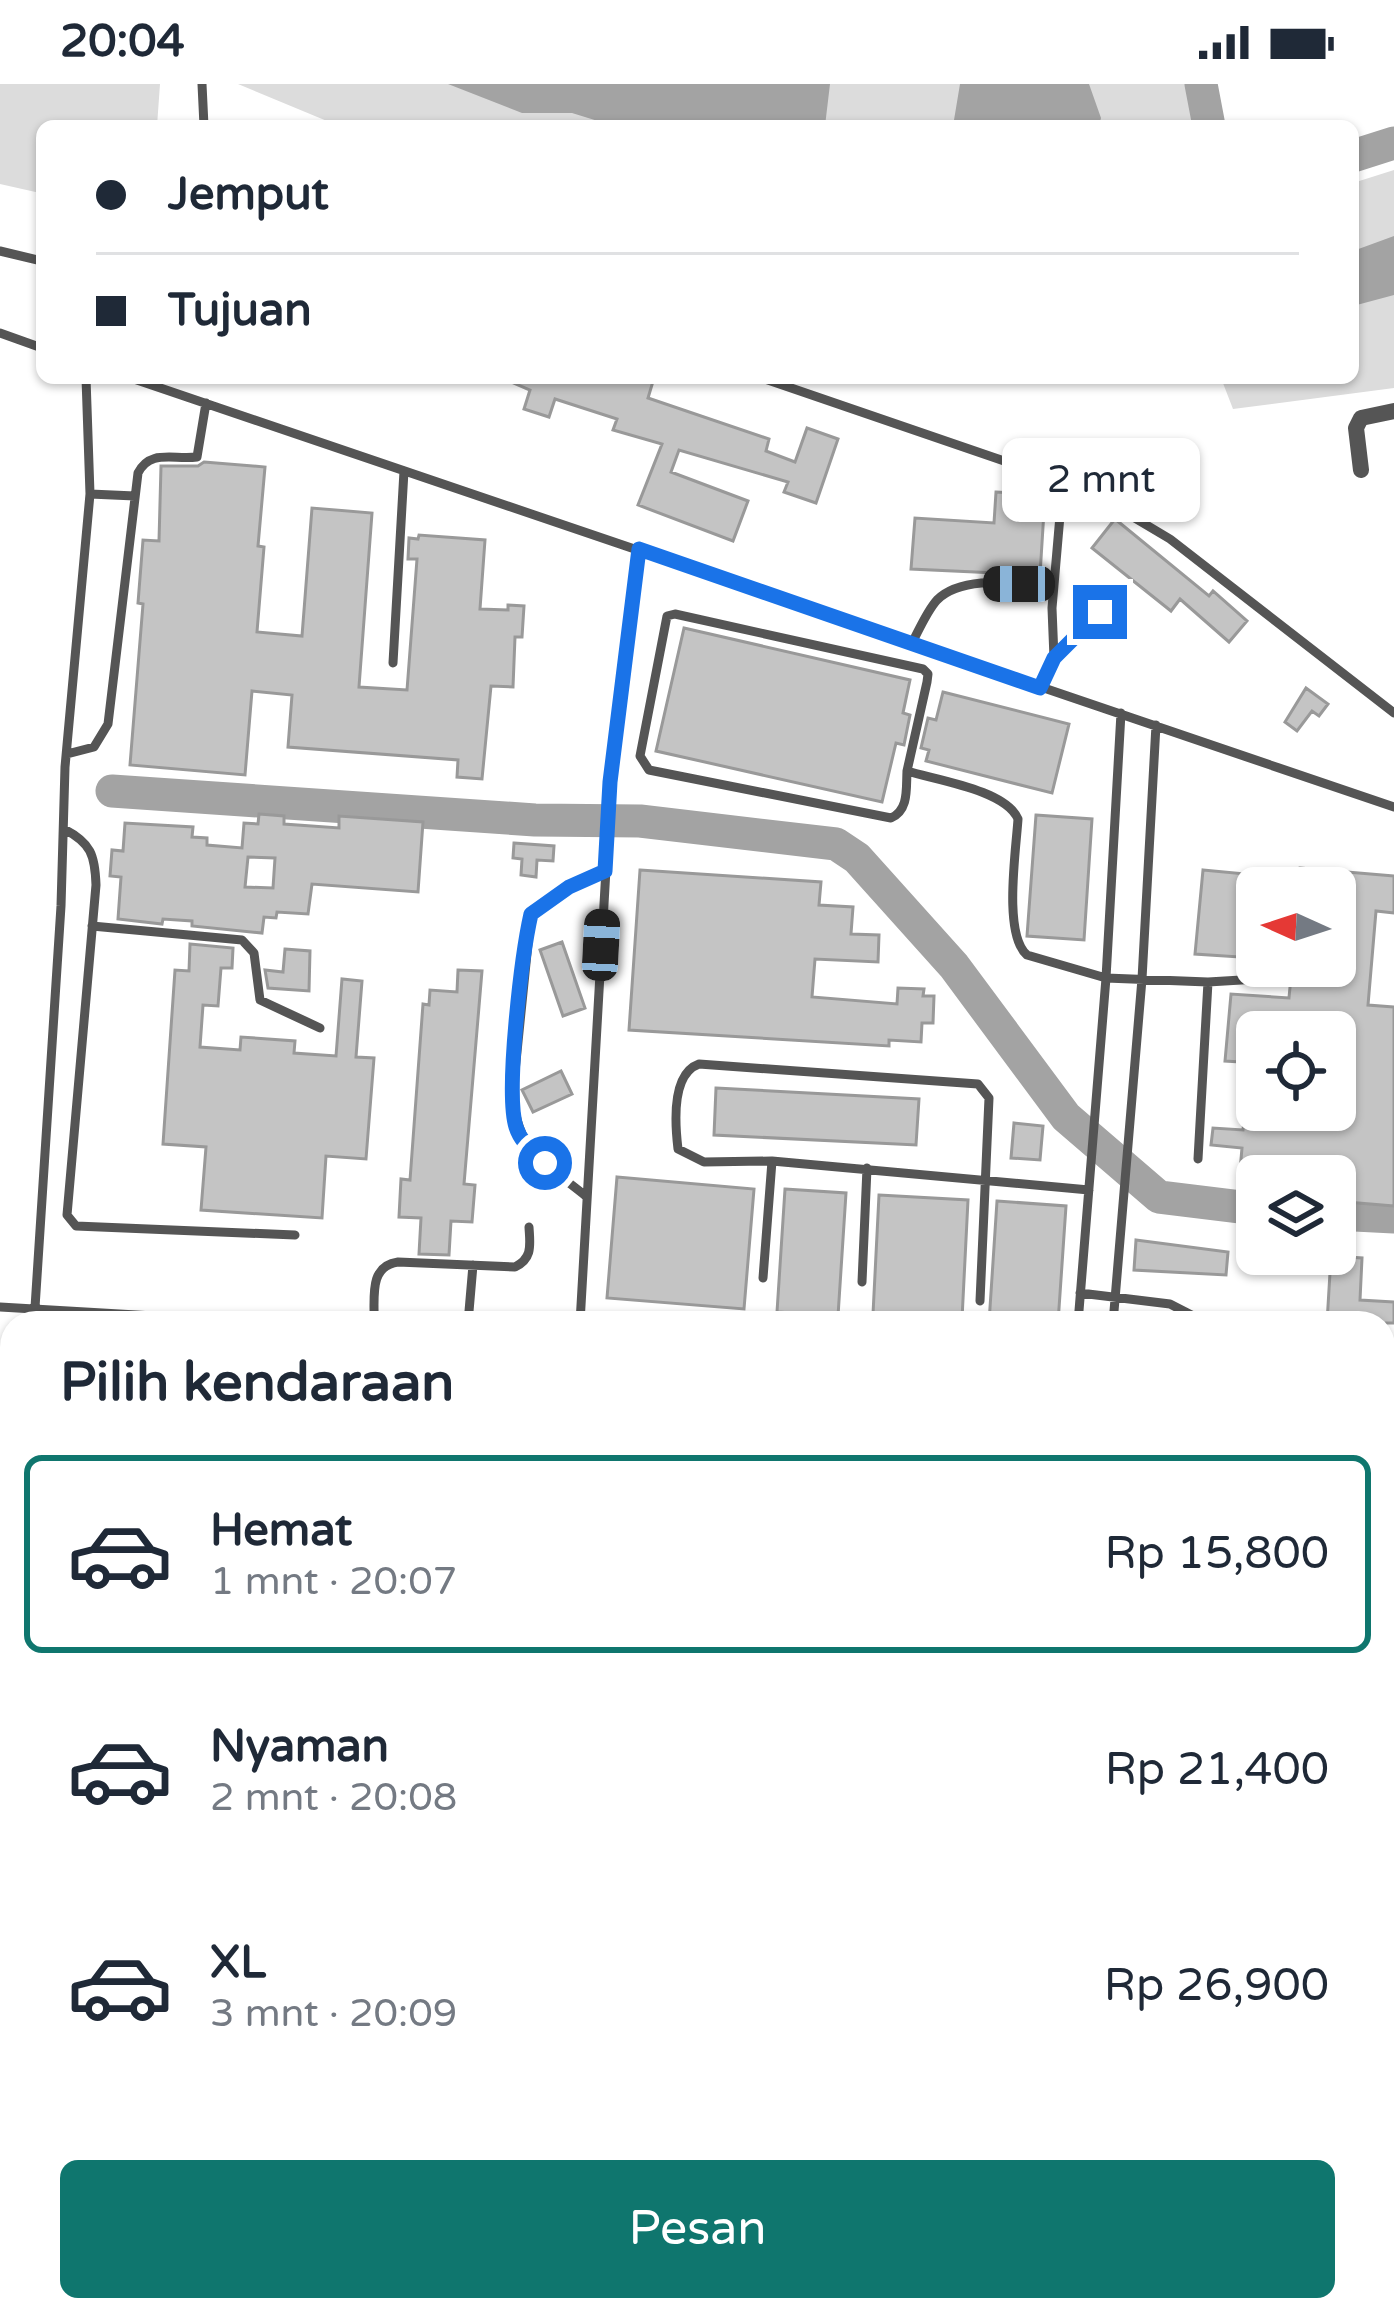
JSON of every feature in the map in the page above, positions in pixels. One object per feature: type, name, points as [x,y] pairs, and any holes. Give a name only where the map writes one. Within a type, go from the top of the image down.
[{"type":"street","points":[[1361,470],[1356,428],[1361,418],[1394,411]]},
{"type":"lane","points":[[202,84],[204,120]]},
{"type":"lane","points":[[0,251],[36,260]]},
{"type":"lane","points":[[0,333],[36,346]]},
{"type":"lane","points":[[34,1309],[65,767],[90,494],[86,384]]},
{"type":"lane","points":[[149,384],[1394,807]]},
{"type":"lane","points":[[779,384],[1086,489],[1170,538],[1394,713]]},
{"type":"lane","points":[[67,754],[94,747],[108,724],[137,473],[154,456],[196,458],[206,403]]},
{"type":"lane","points":[[393,663],[404,471]]},
{"type":"lane","points":[[1054,658],[1054,585],[1063,482]]},
{"type":"lane","points":[[90,494],[134,496]]},
{"type":"lane","points":[[581,1311],[610,782],[639,549]]},
{"type":"lane","points":[[912,643],[938,599],[958,588],[1054,585]]},
{"type":"lane","points":[[1040,688],[1054,658],[1100,612]]},
{"type":"lane","points":[[676,614],[923,669],[927,682],[907,771],[905,803],[891,818],[649,770],[640,756],[667,616],[676,614]]},
{"type":"lane","points":[[1079,1311],[1106,978],[1121,712]]},
{"type":"lane","points":[[1113,1311],[1142,979],[1156,725]]},
{"type":"lane","points":[[907,771],[1008,802],[1018,818],[1014,925],[1020,950],[1027,956],[1106,978],[1236,980]]},
{"type":"lane","points":[[64,829],[86,840],[93,854],[96,885],[66,1207],[70,1221],[76,1226],[295,1235]]},
{"type":"lane","points":[[587,1197],[524,1143],[514,1120],[513,1091],[519,996],[531,914],[569,887],[605,871]]},
{"type":"lane","points":[[92,926],[242,940],[254,952],[260,1000],[320,1028]]},
{"type":"lane","points":[[1198,1159],[1208,982]]},
{"type":"lane","points":[[980,1301],[983,1178],[989,1098],[977,1084],[689,1067],[680,1080],[678,1149],[704,1162],[772,1161],[983,1178],[1089,1190]]},
{"type":"lane","points":[[764,1278],[772,1161]]},
{"type":"lane","points":[[862,1282],[867,1168]]},
{"type":"lane","points":[[374,1311],[375,1276],[388,1263],[515,1267],[530,1253],[529,1227]]},
{"type":"lane","points":[[468,1311],[473,1265]]},
{"type":"lane","points":[[1080,1293],[1114,1294],[1184,1311]]},
{"type":"lane","points":[[0,1307],[68,1311]]},
{"type":"shaded area","points":[[0,84],[160,84],[157,120],[36,120],[36,192],[0,184]]},
{"type":"shaded area","points":[[238,84],[1188,84],[1200,120],[325,120]]},
{"type":"shaded area","points":[[448,84],[830,84],[826,120],[595,120],[572,113],[522,113]]},
{"type":"shaded area","points":[[960,84],[1089,84],[1101,118],[1100,120],[954,120]]},
{"type":"shaded area","points":[[1394,170],[1394,388],[1233,409],[1223,384],[1359,384],[1359,181]]},
{"type":"shaded area","points":[[1394,236],[1394,295],[1359,304],[1359,249]]},
{"type":"building","points":[[516,384],[652,384],[648,398],[769,439],[766,451],[795,462],[807,428],[838,439],[816,503],[784,492],[788,482],[679,450],[671,472],[748,501],[733,541],[638,505],[662,444],[613,430],[617,419],[555,399],[549,417],[524,409],[530,390]]},
{"type":"building","points":[[204,462],[265,467],[257,632],[302,636],[312,508],[372,513],[359,687],[407,690],[417,559],[408,559],[409,538],[485,540],[480,609],[524,606],[522,637],[515,637],[513,687],[491,686],[482,779],[457,777],[458,760],[288,747],[292,695],[252,691],[245,775],[130,765],[143,604],[138,603],[143,540],[159,541],[161,466]]},
{"type":"building","points":[[996,492],[1045,495],[1040,575],[911,569],[915,518],[994,523]]},
{"type":"building","points":[[1115,519],[1247,621],[1229,642],[1180,599],[1171,611],[1092,548]]},
{"type":"building","points":[[684,628],[910,680],[903,713],[910,715],[904,745],[896,743],[882,802],[656,751]]},
{"type":"building","points":[[1306,688],[1328,704],[1319,716],[1312,711],[1297,731],[1285,722]]},
{"type":"building","points":[[943,692],[1069,724],[1052,793],[926,761],[929,750],[921,748],[928,718],[936,720]]},
{"type":"building","points":[[259,814],[284,816],[284,824],[339,828],[339,816],[423,822],[418,892],[312,884],[308,914],[277,912],[276,918],[264,917],[262,933],[192,926],[192,921],[163,919],[162,924],[118,919],[121,877],[110,876],[112,850],[123,851],[125,823],[193,827],[192,837],[207,838],[207,845],[242,848],[244,823],[258,824]],"holes":[[[248,857],[275,858],[273,888],[245,887]]]},
{"type":"building","points":[[1036,815],[1092,819],[1084,940],[1027,936]]},
{"type":"building","points":[[514,843],[554,846],[553,861],[537,860],[536,877],[521,875],[522,859],[513,858]]},
{"type":"building","points":[[640,870],[821,882],[819,905],[853,907],[851,934],[879,935],[878,962],[815,959],[812,997],[897,1004],[898,988],[924,989],[923,996],[934,996],[933,1023],[922,1023],[921,1042],[889,1040],[889,1046],[629,1030]]},
{"type":"building","points":[[1203,870],[1236,873],[1236,957],[1195,954]]},
{"type":"building","points":[[1356,873],[1394,876],[1394,913],[1376,911],[1368,1005],[1394,1007],[1394,1206],[1356,1203],[1356,1155],[1241,1155],[1242,1148],[1211,1145],[1213,1128],[1356,1131],[1356,1011],[1236,1011],[1236,1062],[1225,1061],[1231,994],[1289,998],[1290,987],[1356,987]]},
{"type":"building","points":[[562,942],[585,1008],[563,1016],[540,950]]},
{"type":"building","points":[[190,944],[233,948],[232,968],[221,968],[218,1006],[203,1005],[200,1047],[240,1050],[241,1037],[295,1041],[294,1053],[336,1056],[342,979],[362,981],[356,1057],[374,1058],[366,1159],[326,1156],[322,1218],[201,1210],[206,1147],[163,1144],[175,970],[189,971]]},
{"type":"building","points":[[285,949],[310,951],[309,991],[268,988],[265,970],[283,972]]},
{"type":"building","points":[[458,970],[482,971],[464,1184],[475,1185],[472,1222],[451,1221],[449,1255],[419,1254],[421,1218],[399,1217],[401,1179],[410,1180],[423,1004],[429,1005],[430,990],[457,992]]},
{"type":"building","points":[[561,1071],[572,1094],[533,1112],[522,1090]]},
{"type":"building","points":[[716,1088],[919,1099],[916,1145],[714,1135]]},
{"type":"building","points":[[1014,1123],[1043,1126],[1040,1160],[1011,1158]]},
{"type":"building","points":[[617,1177],[754,1189],[744,1309],[607,1298]]},
{"type":"building","points":[[785,1189],[846,1193],[838,1311],[777,1311]]},
{"type":"building","points":[[879,1195],[968,1200],[962,1311],[873,1311]]},
{"type":"building","points":[[997,1201],[1066,1206],[1059,1311],[990,1311]]},
{"type":"building","points":[[1136,1240],[1228,1252],[1226,1275],[1134,1270]]},
{"type":"building","points":[[1356,1258],[1362,1258],[1360,1300],[1394,1302],[1394,1311],[1328,1311],[1330,1275],[1356,1275]]},
{"type":"waterway","points":[[1201,84],[1208,120]]},
{"type":"waterway","points":[[1359,154],[1394,143]]},
{"type":"waterway","points":[[112,791],[535,820],[640,821],[836,844],[857,858],[954,966],[1066,1117],[1159,1197],[1236,1206]]},
{"type":"waterway","points":[[1356,1215],[1394,1217]]},
{"type":"route","points":[[545,1163],[524,1143],[514,1120],[526,941],[531,914],[569,887],[605,871],[610,782],[639,549],[1040,688],[1054,658],[1100,612]]}]
